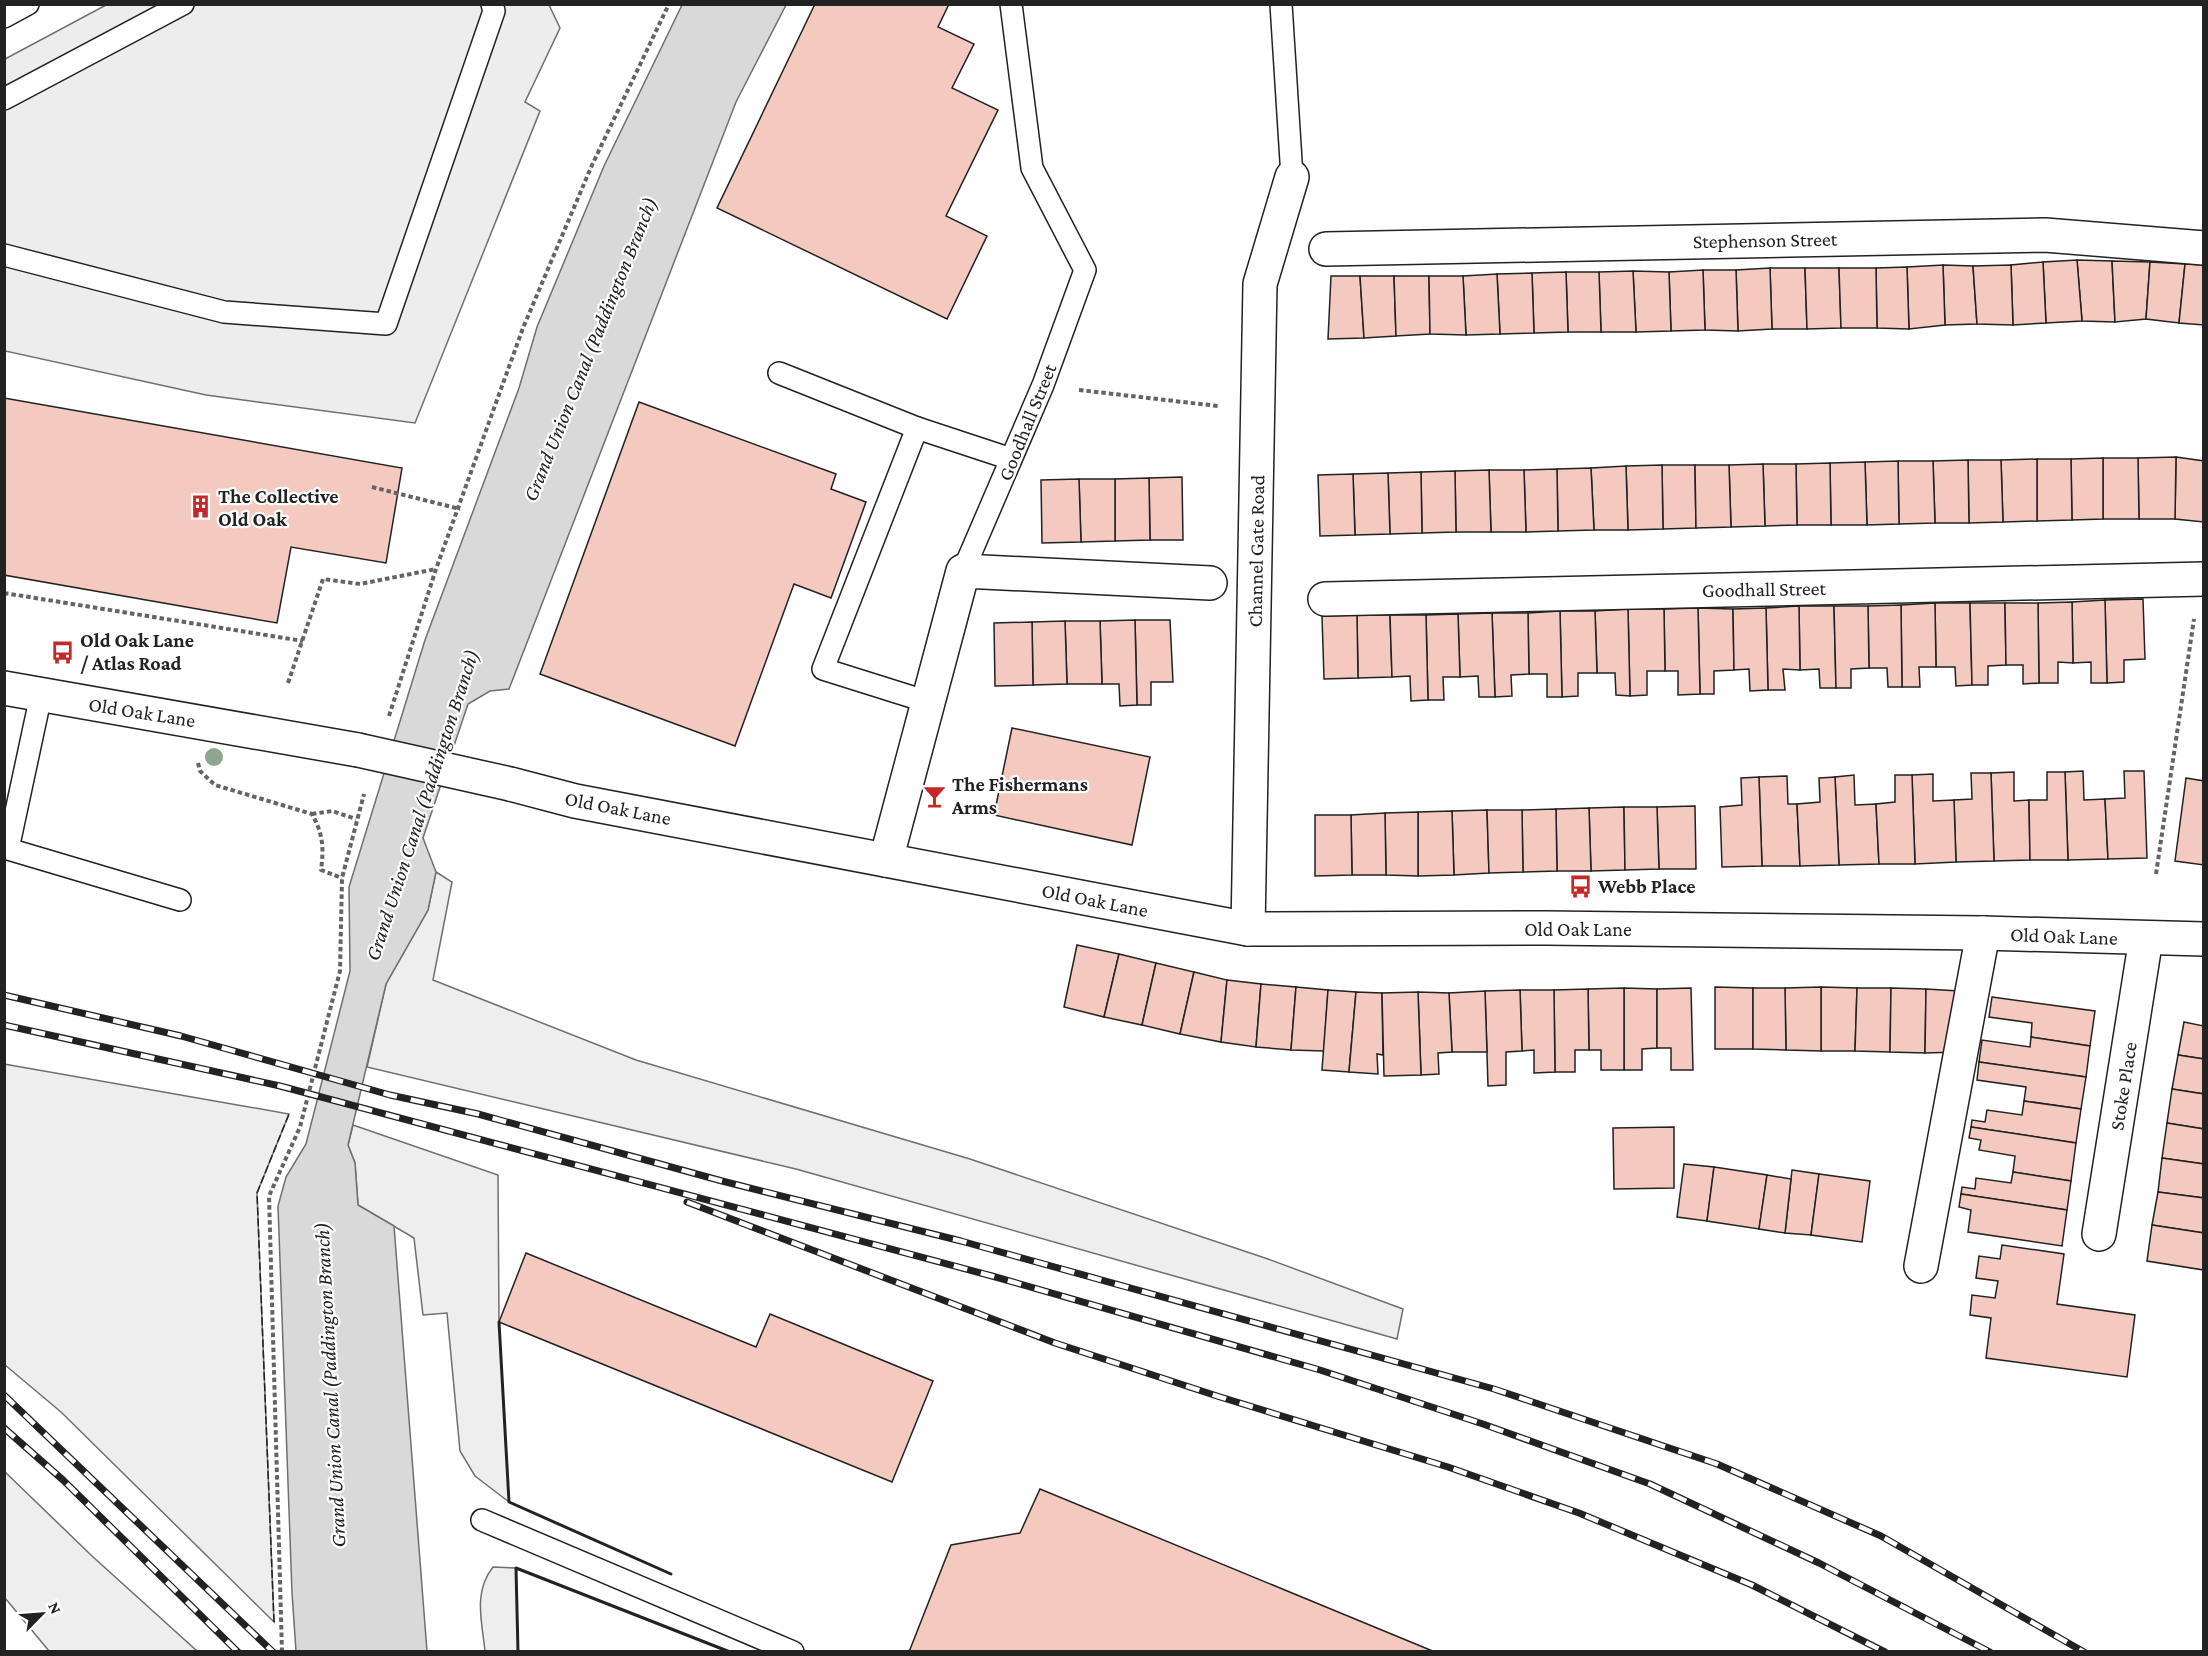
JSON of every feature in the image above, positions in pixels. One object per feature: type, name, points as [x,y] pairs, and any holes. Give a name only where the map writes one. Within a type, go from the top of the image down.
[{"type":"street","name":"Channel Gate Road","points":[[1248,929],[1260,411],[1260,284],[1292,177]]},
{"type":"street","name":"Stephenson Street","points":[[1326,249],[2045,235],[2204,248]]},
{"type":"street","name":"Goodhall Street","points":[[886,860],[963,571]]},
{"type":"street","points":[[963,571],[1209,583]]},
{"type":"street","name":"Goodhall Street","points":[[1325,599],[2202,579]]},
{"type":"street","name":"Old Oak Lane","points":[[4,688],[298,737],[510,784],[575,801],[1248,929],[1558,928],[1983,933],[2204,939]]},
{"type":"street","points":[[1921,1266],[1983,933]]},
{"type":"street","name":"Stoke Place","points":[[2099,1234],[2146,938]]},
{"type":"lane","points":[[4,17],[28,4]]},
{"type":"lane","points":[[4,99],[183,4]]},
{"type":"lane","points":[[4,255],[224,312],[386,324],[494,11],[492,4]]},
{"type":"lane","name":"Goodhall Street","points":[[963,571],[1043,385],[1085,270],[1032,168],[1011,4]]},
{"type":"lane","points":[[1281,4],[1292,177]]},
{"type":"lane","points":[[779,373],[917,428],[1011,459]]},
{"type":"lane","points":[[917,428],[823,669],[928,702]]},
{"type":"lane","points":[[41,695],[8,849],[180,900]]},
{"type":"lane","points":[[482,1520],[793,1652]]},
{"type":"path","points":[[385,728],[436,569],[460,509],[524,328],[592,165],[669,4]]},
{"type":"path","points":[[1043,385],[1260,411]]},
{"type":"path","points":[[372,487],[460,509]]},
{"type":"path","points":[[288,683],[323,579],[360,584],[436,569]]},
{"type":"path","points":[[2156,874],[2202,579]]},
{"type":"path","points":[[4,593],[303,641]]},
{"type":"path","points":[[197,762],[200,771],[215,785],[312,814],[332,811],[356,819]]},
{"type":"path","points":[[282,1652],[269,1196],[300,1127],[340,971],[342,878],[367,784]]},
{"type":"path","points":[[312,814],[322,832],[324,851],[321,870],[342,878]]},
{"type":"shaded area","points":[[106,5],[549,5],[560,28],[525,102],[540,111],[415,423],[206,395],[5,351],[5,59]]},
{"type":"shaded area","points":[[436,872],[452,882],[433,980],[636,1060],[970,1159],[1268,1259],[1403,1309],[1397,1339],[796,1169],[367,1067],[386,984],[428,910]]},
{"type":"shaded area","points":[[4,1064],[289,1114],[257,1193],[274,1622],[61,1412],[5,1365]]},
{"type":"shaded area","points":[[353,1125],[498,1175],[499,1322],[509,1502],[475,1476],[460,1451],[447,1313],[423,1315],[414,1238],[358,1205],[355,1163],[348,1145]]},
{"type":"shaded area","points":[[4,1471],[92,1556],[197,1651],[49,1651],[5,1598]]},
{"type":"shaded area","points":[[493,1567],[516,1568],[518,1651],[485,1651],[480,1608],[481,1597],[487,1577]]},
{"type":"water","name":"Grand Union Canal (Paddington Branch)","points":[[682,5],[786,5],[736,102],[509,689],[490,691],[468,704],[423,838],[436,872],[428,910],[386,984],[348,1145],[355,1163],[358,1205],[394,1226],[427,1651],[296,1651],[278,1206],[286,1177],[306,1144],[350,971],[349,887],[425,640],[519,388],[537,327],[604,166]]},
{"type":"building","points":[[815,4],[949,4],[938,27],[974,44],[952,88],[998,110],[946,216],[987,236],[947,319],[717,208]]},
{"type":"building","points":[[2077,260],[2112,261],[2115,322],[2082,321]]},
{"type":"building","points":[[2077,260],[2082,321],[2046,323],[2043,262]]},
{"type":"building","points":[[2112,261],[2150,262],[2146,319],[2115,322]]},
{"type":"building","points":[[2043,262],[2046,323],[2013,325],[2011,265]]},
{"type":"building","points":[[2150,262],[2185,264],[2179,323],[2146,319]]},
{"type":"building","points":[[2185,264],[2204,265],[2204,325],[2179,323]]},
{"type":"building","points":[[1943,265],[1973,266],[1977,324],[1945,325]]},
{"type":"building","points":[[1943,265],[1945,325],[1909,329],[1907,267]]},
{"type":"building","points":[[2011,265],[2013,325],[1977,324],[1973,266]]},
{"type":"building","points":[[1907,267],[1909,329],[1877,328],[1876,268]]},
{"type":"building","points":[[1770,268],[1805,268],[1807,329],[1772,329]]},
{"type":"building","points":[[1770,268],[1772,329],[1738,331],[1736,270]]},
{"type":"building","points":[[1805,268],[1839,268],[1841,328],[1807,329]]},
{"type":"building","points":[[1839,268],[1876,268],[1877,328],[1841,328]]},
{"type":"building","points":[[1703,270],[1736,270],[1738,331],[1705,330]]},
{"type":"building","points":[[1703,270],[1705,330],[1671,331],[1669,272]]},
{"type":"building","points":[[1633,271],[1669,272],[1671,331],[1636,332]]},
{"type":"building","points":[[1633,271],[1636,332],[1601,332],[1599,272]]},
{"type":"building","points":[[1566,272],[1599,272],[1601,332],[1568,332]]},
{"type":"building","points":[[1566,272],[1568,332],[1534,333],[1532,273]]},
{"type":"building","points":[[1532,273],[1534,333],[1500,334],[1497,274]]},
{"type":"building","points":[[1497,274],[1500,334],[1466,335],[1463,276]]},
{"type":"building","points":[[1331,276],[1360,276],[1364,338],[1328,339]]},
{"type":"building","points":[[1360,276],[1394,276],[1396,336],[1364,338]]},
{"type":"building","points":[[1394,276],[1429,276],[1430,334],[1396,336]]},
{"type":"building","points":[[1429,276],[1463,276],[1466,335],[1430,334]]},
{"type":"building","name":"The Collective Old Oak","points":[[4,398],[402,468],[386,563],[291,547],[277,623],[4,575]]},
{"type":"building","points":[[639,402],[836,474],[831,489],[866,502],[831,598],[794,584],[735,746],[540,674]]},
{"type":"building","points":[[2176,457],[2204,461],[2204,522],[2175,519]]},
{"type":"building","points":[[2176,457],[2175,519],[2139,519],[2138,458]]},
{"type":"building","points":[[2103,458],[2138,458],[2139,519],[2103,519]]},
{"type":"building","points":[[2103,458],[2103,519],[2072,520],[2071,459]]},
{"type":"building","points":[[2037,459],[2071,459],[2072,520],[2037,521]]},
{"type":"building","points":[[2037,459],[2037,521],[2003,522],[2001,460]]},
{"type":"building","points":[[1968,460],[2001,460],[2003,522],[1969,523]]},
{"type":"building","points":[[1968,460],[1969,523],[1935,523],[1933,461]]},
{"type":"building","points":[[1898,461],[1933,461],[1935,523],[1899,524]]},
{"type":"building","points":[[1898,461],[1899,524],[1867,525],[1865,462]]},
{"type":"building","points":[[1865,462],[1867,525],[1831,525],[1830,463]]},
{"type":"building","points":[[1830,463],[1831,525],[1797,525],[1796,464]]},
{"type":"building","points":[[1763,464],[1796,464],[1797,525],[1765,526]]},
{"type":"building","points":[[1763,464],[1765,526],[1731,527],[1729,465]]},
{"type":"building","points":[[1662,465],[1695,465],[1696,528],[1663,529]]},
{"type":"building","points":[[1662,465],[1663,529],[1628,530],[1626,466]]},
{"type":"building","points":[[1695,465],[1729,465],[1731,527],[1696,528]]},
{"type":"building","points":[[1626,466],[1628,530],[1594,530],[1591,468]]},
{"type":"building","points":[[1591,468],[1594,530],[1558,531],[1557,469]]},
{"type":"building","points":[[1557,469],[1558,531],[1526,532],[1524,470]]},
{"type":"building","points":[[1489,470],[1524,470],[1526,532],[1491,532]]},
{"type":"building","points":[[1489,470],[1491,532],[1456,532],[1455,471]]},
{"type":"building","points":[[1455,471],[1456,532],[1422,533],[1421,472]]},
{"type":"building","points":[[1421,472],[1422,533],[1390,534],[1388,473]]},
{"type":"building","points":[[1388,473],[1390,534],[1355,535],[1353,474]]},
{"type":"building","points":[[1353,474],[1355,535],[1320,536],[1318,475]]},
{"type":"building","points":[[1182,477],[1183,540],[1150,540],[1149,478]]},
{"type":"building","points":[[1149,478],[1150,540],[1115,541],[1115,479]]},
{"type":"building","points":[[1079,479],[1115,479],[1115,541],[1081,542]]},
{"type":"building","points":[[1079,479],[1081,542],[1042,543],[1041,480]]},
{"type":"building","points":[[2143,599],[2145,659],[2124,660],[2124,682],[2107,683],[2105,600]]},
{"type":"building","points":[[2105,600],[2107,683],[2091,683],[2091,662],[2073,663],[2072,602]]},
{"type":"building","points":[[2072,602],[2073,663],[2058,662],[2058,683],[2039,683],[2038,603]]},
{"type":"building","points":[[1935,603],[1970,603],[1972,685],[1956,686],[1955,667],[1936,667]]},
{"type":"building","points":[[1935,603],[1936,667],[1919,667],[1920,687],[1902,687],[1901,605]]},
{"type":"building","points":[[1970,603],[2005,603],[2006,665],[1988,666],[1988,685],[1972,685]]},
{"type":"building","points":[[2005,603],[2038,603],[2039,683],[2023,684],[2023,665],[2006,665]]},
{"type":"building","points":[[1901,605],[1902,687],[1888,687],[1887,668],[1869,668],[1868,606]]},
{"type":"building","points":[[1799,606],[1834,606],[1836,688],[1820,688],[1819,669],[1800,670]]},
{"type":"building","points":[[1799,606],[1800,670],[1783,669],[1785,690],[1768,690],[1766,608]]},
{"type":"building","points":[[1834,606],[1868,606],[1869,668],[1851,669],[1851,688],[1836,688]]},
{"type":"building","points":[[1698,608],[1733,609],[1734,670],[1714,671],[1714,694],[1700,694]]},
{"type":"building","points":[[1698,608],[1700,694],[1678,695],[1678,671],[1665,671],[1664,609]]},
{"type":"building","points":[[1766,608],[1768,690],[1750,691],[1749,669],[1734,670],[1733,609]]},
{"type":"building","points":[[1628,609],[1664,609],[1665,671],[1647,671],[1647,695],[1630,696]]},
{"type":"building","points":[[1628,609],[1630,696],[1616,695],[1615,673],[1597,673],[1595,611]]},
{"type":"building","points":[[1560,611],[1595,611],[1597,673],[1578,673],[1578,696],[1562,697]]},
{"type":"building","points":[[1560,611],[1562,697],[1547,697],[1547,674],[1529,674],[1528,613]]},
{"type":"building","points":[[1492,613],[1528,613],[1529,674],[1511,675],[1512,696],[1495,697]]},
{"type":"building","points":[[1492,613],[1495,697],[1479,697],[1478,676],[1460,677],[1458,614]]},
{"type":"building","points":[[1458,614],[1460,677],[1443,677],[1444,700],[1428,700],[1426,615]]},
{"type":"building","points":[[1357,615],[1390,615],[1392,677],[1358,678]]},
{"type":"building","points":[[1357,615],[1358,678],[1324,679],[1322,616]]},
{"type":"building","points":[[1390,615],[1426,615],[1428,700],[1411,701],[1410,676],[1392,677]]},
{"type":"building","points":[[1135,620],[1170,620],[1173,682],[1151,682],[1151,705],[1137,705]]},
{"type":"building","points":[[1135,620],[1137,705],[1120,706],[1119,684],[1102,684],[1100,621]]},
{"type":"building","points":[[1065,621],[1100,621],[1102,684],[1067,684]]},
{"type":"building","points":[[1065,621],[1067,684],[1033,685],[1032,622]]},
{"type":"building","points":[[1032,622],[1033,685],[995,686],[994,623]]},
{"type":"building","points":[[1012,728],[1150,757],[1132,845],[994,815]]},
{"type":"building","points":[[2083,771],[2084,800],[2105,799],[2108,859],[2068,860],[2065,772]]},
{"type":"building","points":[[2124,771],[2144,771],[2147,858],[2108,859],[2105,799],[2125,798]]},
{"type":"building","points":[[2014,772],[2014,801],[2029,800],[2030,860],[1994,861],[1991,773]]},
{"type":"building","points":[[2047,772],[2065,772],[2068,860],[2030,860],[2029,800],[2047,800]]},
{"type":"building","points":[[1971,773],[1991,773],[1994,861],[1956,862],[1954,800],[1972,799]]},
{"type":"building","points":[[1933,774],[1933,801],[1954,800],[1956,862],[1915,864],[1912,775]]},
{"type":"building","points":[[1854,775],[1855,805],[1876,804],[1879,864],[1839,865],[1835,777]]},
{"type":"building","points":[[1895,775],[1912,775],[1915,864],[1879,864],[1876,804],[1895,802]]},
{"type":"building","points":[[1787,776],[1788,804],[1797,804],[1800,866],[1762,866],[1759,777]]},
{"type":"building","points":[[1759,777],[1762,866],[1722,867],[1720,807],[1742,805],[1741,778]]},
{"type":"building","points":[[1835,777],[1839,865],[1800,866],[1797,804],[1820,802],[1819,778]]},
{"type":"building","points":[[2186,778],[2204,781],[2204,865],[2175,861]]},
{"type":"building","points":[[1695,806],[1696,869],[1659,869],[1657,807]]},
{"type":"building","points":[[1624,807],[1625,870],[1591,871],[1589,808]]},
{"type":"building","points":[[1624,807],[1657,807],[1659,869],[1625,870]]},
{"type":"building","points":[[1589,808],[1591,871],[1557,871],[1556,809]]},
{"type":"building","points":[[1556,809],[1557,871],[1523,872],[1522,810]]},
{"type":"building","points":[[1487,810],[1489,873],[1454,875],[1452,811]]},
{"type":"building","points":[[1487,810],[1522,810],[1523,872],[1489,873]]},
{"type":"building","points":[[1452,811],[1454,875],[1418,876],[1418,812]]},
{"type":"building","points":[[1418,812],[1418,876],[1386,875],[1385,813]]},
{"type":"building","points":[[1385,813],[1386,875],[1352,875],[1351,815]]},
{"type":"building","points":[[1315,815],[1351,815],[1352,875],[1315,876]]},
{"type":"building","points":[[1077,945],[1119,954],[1104,1017],[1064,1007]]},
{"type":"building","points":[[1119,954],[1156,963],[1142,1025],[1104,1017]]},
{"type":"building","points":[[1156,963],[1194,972],[1180,1034],[1142,1025]]},
{"type":"building","points":[[1194,972],[1227,980],[1221,1042],[1180,1034]]},
{"type":"building","points":[[1227,980],[1261,984],[1256,1047],[1221,1042]]},
{"type":"building","points":[[1261,984],[1296,987],[1291,1050],[1256,1047]]},
{"type":"building","points":[[1296,987],[1328,990],[1324,1051],[1291,1050]]},
{"type":"building","points":[[1715,987],[1753,988],[1753,1049],[1715,1049]]},
{"type":"building","points":[[1821,987],[1857,988],[1855,1051],[1821,1051]]},
{"type":"building","points":[[1821,987],[1821,1051],[1786,1050],[1785,988]]},
{"type":"building","points":[[1624,988],[1657,989],[1657,1048],[1642,1049],[1642,1070],[1624,1070]]},
{"type":"building","points":[[1624,988],[1624,1070],[1601,1070],[1601,1050],[1589,1050],[1588,989]]},
{"type":"building","points":[[1691,988],[1693,1070],[1671,1070],[1671,1048],[1657,1048],[1657,989]]},
{"type":"building","points":[[1753,988],[1785,988],[1786,1050],[1753,1049]]},
{"type":"building","points":[[1857,988],[1891,988],[1890,1052],[1855,1051]]},
{"type":"building","points":[[1891,988],[1926,989],[1925,1053],[1890,1052]]},
{"type":"building","points":[[1588,989],[1589,1050],[1575,1050],[1575,1072],[1555,1072],[1554,990]]},
{"type":"building","points":[[1926,989],[1959,991],[1959,1052],[1925,1053]]},
{"type":"building","points":[[1328,990],[1356,992],[1349,1072],[1322,1070]]},
{"type":"building","points":[[1520,990],[1554,990],[1555,1072],[1534,1073],[1534,1050],[1522,1051]]},
{"type":"building","points":[[1520,990],[1522,1051],[1506,1052],[1506,1085],[1488,1086],[1485,991]]},
{"type":"building","points":[[1485,991],[1487,1052],[1452,1052],[1449,993]]},
{"type":"building","points":[[1356,992],[1382,993],[1383,1055],[1377,1054],[1378,1074],[1349,1072]]},
{"type":"building","points":[[1418,992],[1449,993],[1452,1052],[1438,1053],[1439,1074],[1421,1075]]},
{"type":"building","points":[[1418,992],[1421,1075],[1384,1076],[1382,993]]},
{"type":"building","points":[[1992,997],[2095,1011],[2090,1046],[2031,1037],[2032,1023],[1989,1017]]},
{"type":"building","points":[[2184,1022],[2204,1026],[2204,1059],[2178,1055]]},
{"type":"building","points":[[2031,1037],[2090,1046],[2086,1077],[1979,1062],[1982,1040],[2030,1047]]},
{"type":"building","points":[[2178,1055],[2204,1059],[2204,1094],[2172,1089]]},
{"type":"building","points":[[1979,1062],[2086,1077],[2081,1109],[2024,1101],[2026,1087],[1977,1080]]},
{"type":"building","points":[[2172,1089],[2204,1094],[2204,1129],[2167,1123]]},
{"type":"building","points":[[2024,1101],[2081,1109],[2076,1143],[1971,1127],[1972,1120],[1985,1122],[1987,1110],[2022,1115]]},
{"type":"building","points":[[2167,1123],[2204,1129],[2204,1164],[2162,1158]]},
{"type":"building","points":[[1674,1127],[1674,1188],[1614,1189],[1613,1128]]},
{"type":"building","points":[[1971,1127],[2076,1143],[2071,1181],[2013,1172],[2015,1156],[1979,1150],[1981,1140],[1969,1138]]},
{"type":"building","points":[[2162,1158],[2204,1164],[2204,1198],[2158,1192]]},
{"type":"building","points":[[1684,1164],[1714,1167],[1707,1221],[1677,1217]]},
{"type":"building","points":[[1714,1167],[1767,1175],[1759,1229],[1707,1221]]},
{"type":"building","points":[[1792,1170],[1819,1174],[1811,1235],[1785,1233]]},
{"type":"building","points":[[2013,1172],[2071,1181],[2067,1210],[1961,1194],[1962,1187],[1975,1189],[1976,1178],[2011,1183]]},
{"type":"building","points":[[1819,1174],[1870,1181],[1862,1242],[1811,1235]]},
{"type":"building","points":[[1767,1175],[1791,1179],[1785,1233],[1759,1229]]},
{"type":"building","points":[[2158,1192],[2204,1198],[2204,1233],[2152,1225]]},
{"type":"building","points":[[1961,1194],[2067,1210],[2062,1246],[1968,1232],[1971,1210],[1959,1207]]},
{"type":"building","points":[[2152,1225],[2204,1233],[2204,1270],[2147,1261]]},
{"type":"building","points":[[2002,1245],[2064,1254],[2057,1304],[2135,1315],[2127,1377],[1986,1358],[1991,1318],[1970,1315],[1972,1295],[1995,1298],[1998,1281],[1976,1278],[1979,1256],[2000,1259]]},
{"type":"building","points":[[526,1253],[756,1347],[770,1314],[933,1381],[892,1482],[499,1322]]},
{"type":"building","points":[[1040,1489],[1435,1652],[909,1652],[951,1545],[1020,1533]]},
{"type":"railway","points":[[4,995],[181,1036],[390,1095],[478,1114],[722,1181],[961,1241],[1494,1389],[1717,1464],[1881,1536],[2084,1652]]},
{"type":"railway","points":[[4,1025],[280,1086],[992,1276],[1320,1370],[1483,1424],[1650,1484],[1819,1563],[1990,1652]]},
{"type":"railway","points":[[687,1202],[1055,1343],[1448,1467],[1579,1513],[1752,1585],[1885,1652]]},
{"type":"railway","points":[[4,1395],[273,1652]]},
{"type":"railway","points":[[4,1428],[63,1480],[238,1652]]},
{"type":"fence","points":[[274,1622],[257,1193],[289,1114]]},
{"type":"wall","points":[[499,1322],[509,1502],[671,1574]]},
{"type":"wall","points":[[518,1652],[516,1568],[730,1652]]},
{"type":"place","name":"The Collective Old Oak","points":[[200,507]]},
{"type":"place","name":"Old Oak Lane / Atlas Road","points":[[62,652]]},
{"type":"place","name":"The Fishermans Arms","points":[[934,796]]},
{"type":"place","name":"Webb Place","points":[[1580,886]]}]
